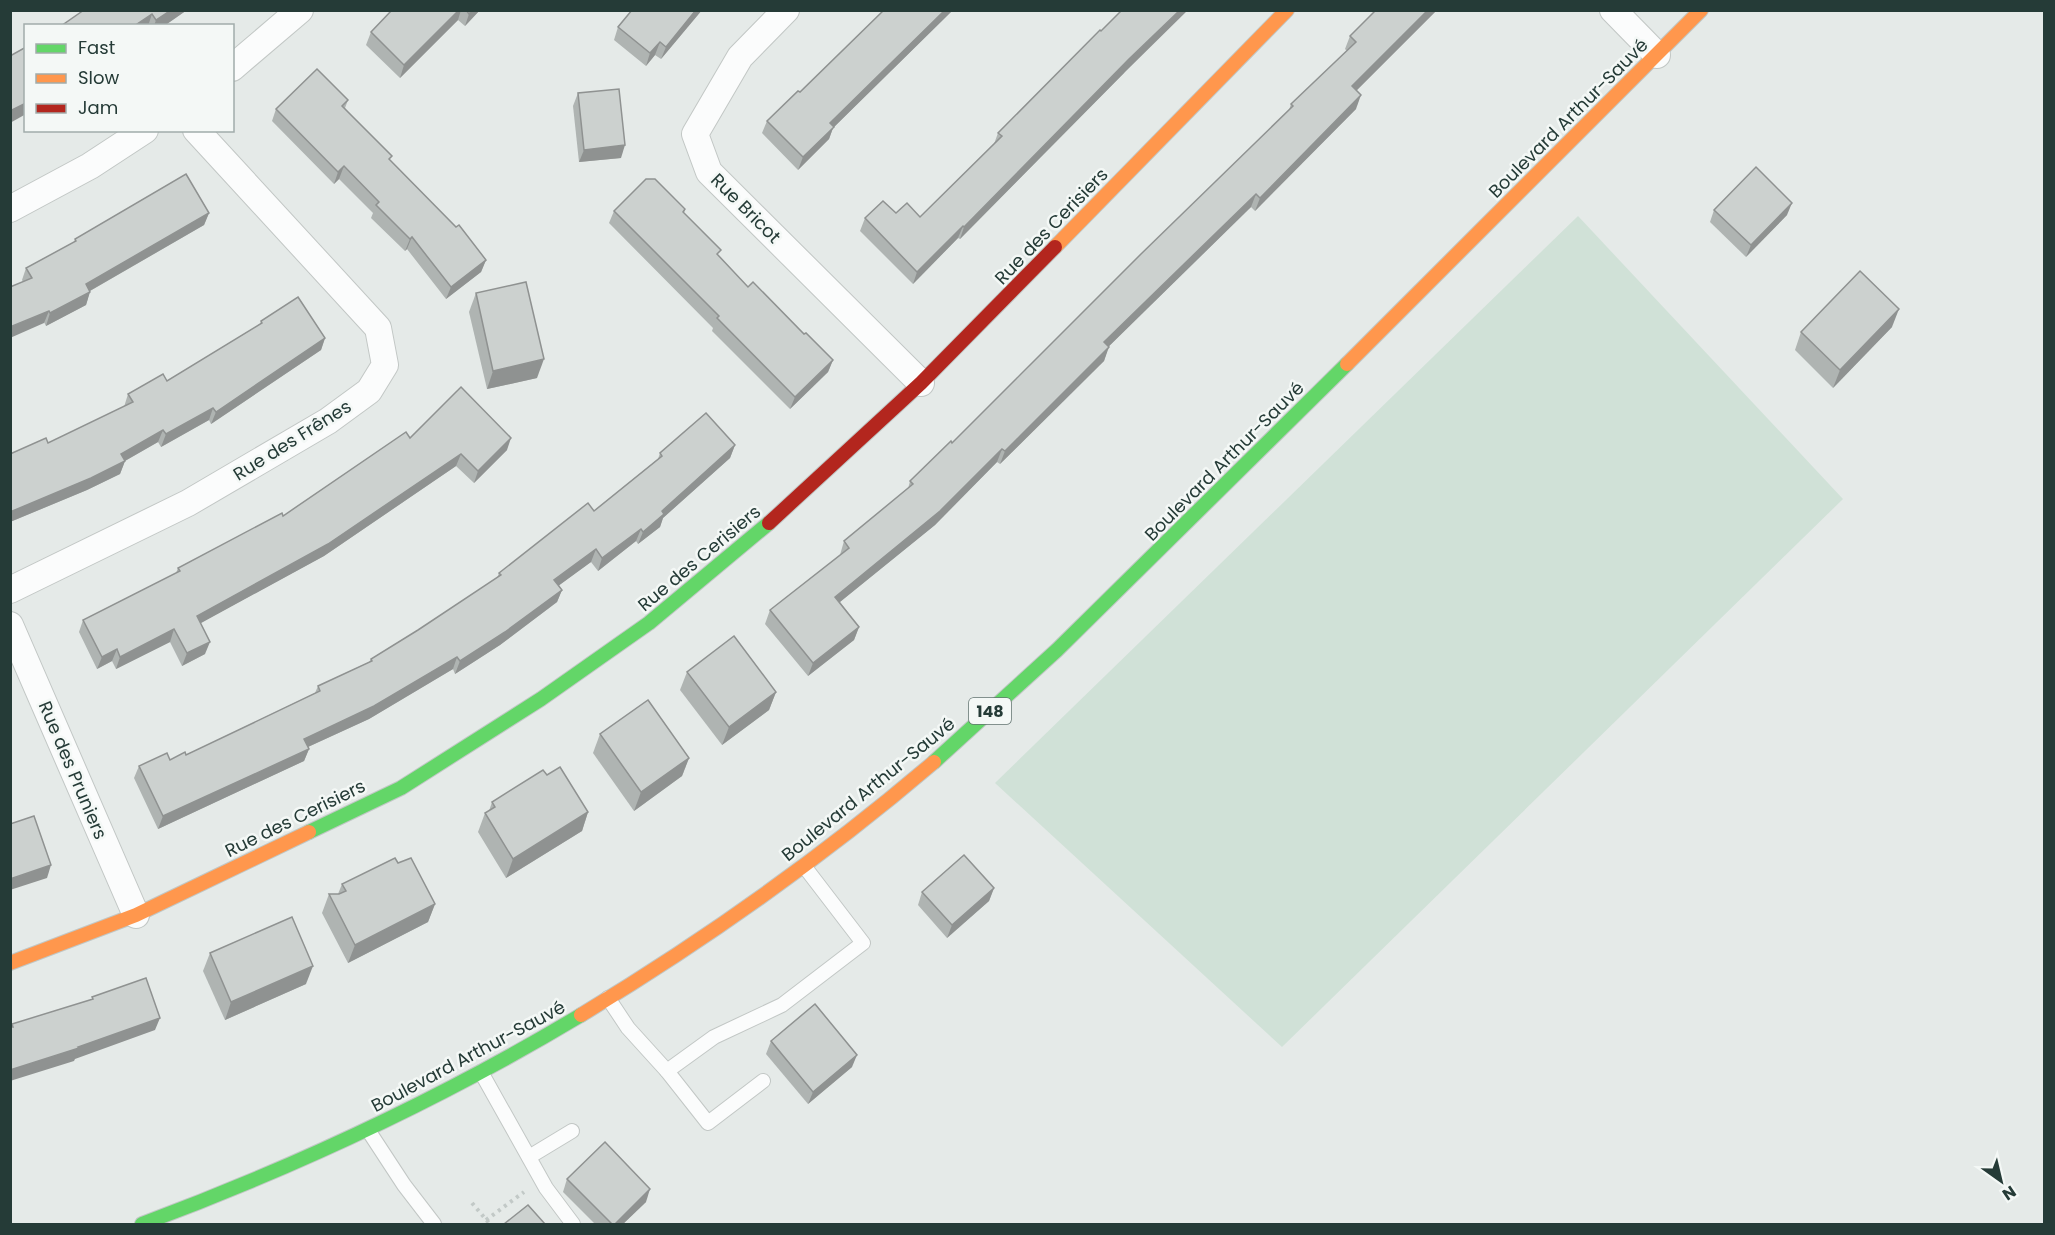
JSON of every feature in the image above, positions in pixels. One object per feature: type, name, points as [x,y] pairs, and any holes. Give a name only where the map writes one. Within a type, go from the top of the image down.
[{"type":"main road","name":"Rue des Cerisiers","points":[[10,963],[136,915],[401,788],[541,699],[649,623],[749,542],[921,383],[1287,10]]},
{"type":"main road","name":"Boulevard Arthur-Sauvé","points":[[142,1224],[237,1188],[368,1130],[481,1072],[608,998],[703,938],[804,866],[903,788],[963,737],[1035,670],[1228,483],[1701,10]]},
{"type":"street","points":[[234,66],[300,10]]},
{"type":"street","name":"Rue Bricot","points":[[786,10],[740,57],[695,134],[709,172],[921,383]]},
{"type":"street","points":[[1612,10],[1657,55]]},
{"type":"street","points":[[10,209],[90,166],[142,132]]},
{"type":"street","name":"Rue des Frênes","points":[[10,591],[188,503],[328,421],[369,391],[385,365],[378,328],[198,132]]},
{"type":"street","name":"Rue des Pruniers","points":[[10,625],[136,915]]},
{"type":"lane","points":[[667,1071],[714,1037],[782,1005],[863,943],[804,866]]},
{"type":"lane","points":[[608,998],[628,1028],[667,1071],[708,1123],[763,1081]]},
{"type":"lane","points":[[481,1072],[542,1180],[559,1208],[573,1224]]},
{"type":"lane","points":[[368,1130],[404,1185],[434,1224]]},
{"type":"lane","points":[[529,1157],[572,1131]]},
{"type":"path","points":[[472,1203],[487,1222],[542,1180]]},
{"type":"green space","points":[[1578,216],[1843,499],[1282,1047],[995,783]]},
{"type":"building","points":[[84,10],[171,10],[156,20],[152,14],[137,24],[64,24]]},
{"type":"building","points":[[392,10],[459,10],[404,65],[371,32]]},
{"type":"building","points":[[632,10],[696,10],[666,47],[660,42],[650,53],[618,27]]},
{"type":"building","points":[[884,10],[945,10],[830,123],[834,127],[803,157],[767,121]]},
{"type":"building","points":[[1122,10],[1180,10],[917,272],[865,218],[883,201],[896,213],[907,203],[920,217],[1002,136],[998,133]]},
{"type":"building","points":[[1376,10],[1428,10],[1352,86],[1361,95],[1260,198],[1256,194],[1104,342],[1109,347],[1005,451],[1002,449],[940,511],[835,597],[859,627],[813,663],[770,610],[849,548],[844,541],[913,484],[910,481],[951,441],[952,443],[1293,106],[1291,104],[1356,42],[1350,36]]},
{"type":"building","points":[[24,48],[24,104],[10,111],[10,56]]},
{"type":"building","points":[[317,69],[348,100],[342,106],[392,156],[389,159],[456,227],[459,225],[486,260],[451,287],[412,237],[410,239],[376,205],[379,202],[344,166],[338,172],[276,109]]},
{"type":"building","points":[[619,89],[625,145],[584,150],[578,93]]},
{"type":"building","points":[[1756,167],[1792,203],[1751,245],[1714,210]]},
{"type":"building","points":[[186,174],[209,213],[86,284],[90,292],[50,313],[49,311],[10,327],[10,287],[32,278],[26,268],[76,241],[75,239]]},
{"type":"building","points":[[646,179],[655,179],[685,209],[683,212],[721,250],[717,254],[748,287],[753,282],[833,360],[795,397],[717,318],[719,316],[614,211]]},
{"type":"building","points":[[1860,271],[1899,309],[1840,370],[1801,332]]},
{"type":"building","points":[[526,282],[544,359],[493,371],[476,293]]},
{"type":"building","points":[[298,297],[325,338],[216,412],[213,408],[166,434],[163,430],[121,454],[125,461],[10,512],[10,454],[46,438],[48,443],[133,402],[128,394],[163,374],[167,381],[262,323],[261,321]]},
{"type":"building","points":[[461,387],[511,438],[478,471],[461,454],[328,544],[197,616],[210,642],[187,653],[174,629],[120,657],[117,649],[102,657],[83,620],[180,571],[178,568],[282,513],[283,516],[406,432],[410,438]]},
{"type":"building","points":[[706,413],[735,445],[662,511],[664,514],[643,532],[641,529],[602,558],[596,549],[554,580],[562,590],[505,632],[460,661],[457,657],[374,706],[304,739],[309,749],[163,816],[139,766],[167,753],[170,760],[185,752],[186,755],[320,691],[318,686],[372,661],[371,659],[501,575],[499,573],[588,503],[594,511],[662,456],[660,453]]},
{"type":"building","points":[[734,636],[776,692],[729,727],[687,672]]},
{"type":"building","points":[[648,700],[689,758],[641,792],[600,734]]},
{"type":"building","points":[[560,767],[588,812],[513,859],[485,813],[495,807],[492,802],[543,770],[547,775]]},
{"type":"building","points":[[34,816],[51,865],[10,879],[10,824]]},
{"type":"building","points":[[964,855],[994,888],[952,925],[922,892]]},
{"type":"building","points":[[395,858],[398,863],[411,858],[435,904],[355,945],[329,894],[346,891],[342,884]]},
{"type":"building","points":[[292,917],[313,966],[231,1002],[210,953]]},
{"type":"building","points":[[146,978],[160,1018],[79,1048],[10,1070],[10,1027],[13,1027],[12,1024],[93,999],[92,997]]},
{"type":"building","points":[[815,1004],[857,1055],[813,1092],[771,1041]]},
{"type":"building","points":[[605,1142],[650,1189],[615,1224],[612,1224],[567,1179]]},
{"type":"building","points":[[528,1205],[545,1224],[504,1224]]},
{"type":"traffic: fast","points":[[934,762],[1057,650],[1347,364]]},
{"type":"traffic: fast","points":[[309,832],[401,788],[541,699],[649,623],[769,523]]},
{"type":"traffic: fast","points":[[142,1224],[255,1179],[366,1130],[475,1075],[581,1015]]},
{"type":"traffic: slow","points":[[1055,247],[1287,10]]},
{"type":"traffic: slow","points":[[1347,364],[1701,10]]},
{"type":"traffic: slow","points":[[581,1015],[673,957],[763,896],[850,831],[934,762]]},
{"type":"traffic: slow","points":[[10,963],[136,915],[309,832]]},
{"type":"traffic: jam","points":[[769,523],[921,383],[1055,247]]}]
